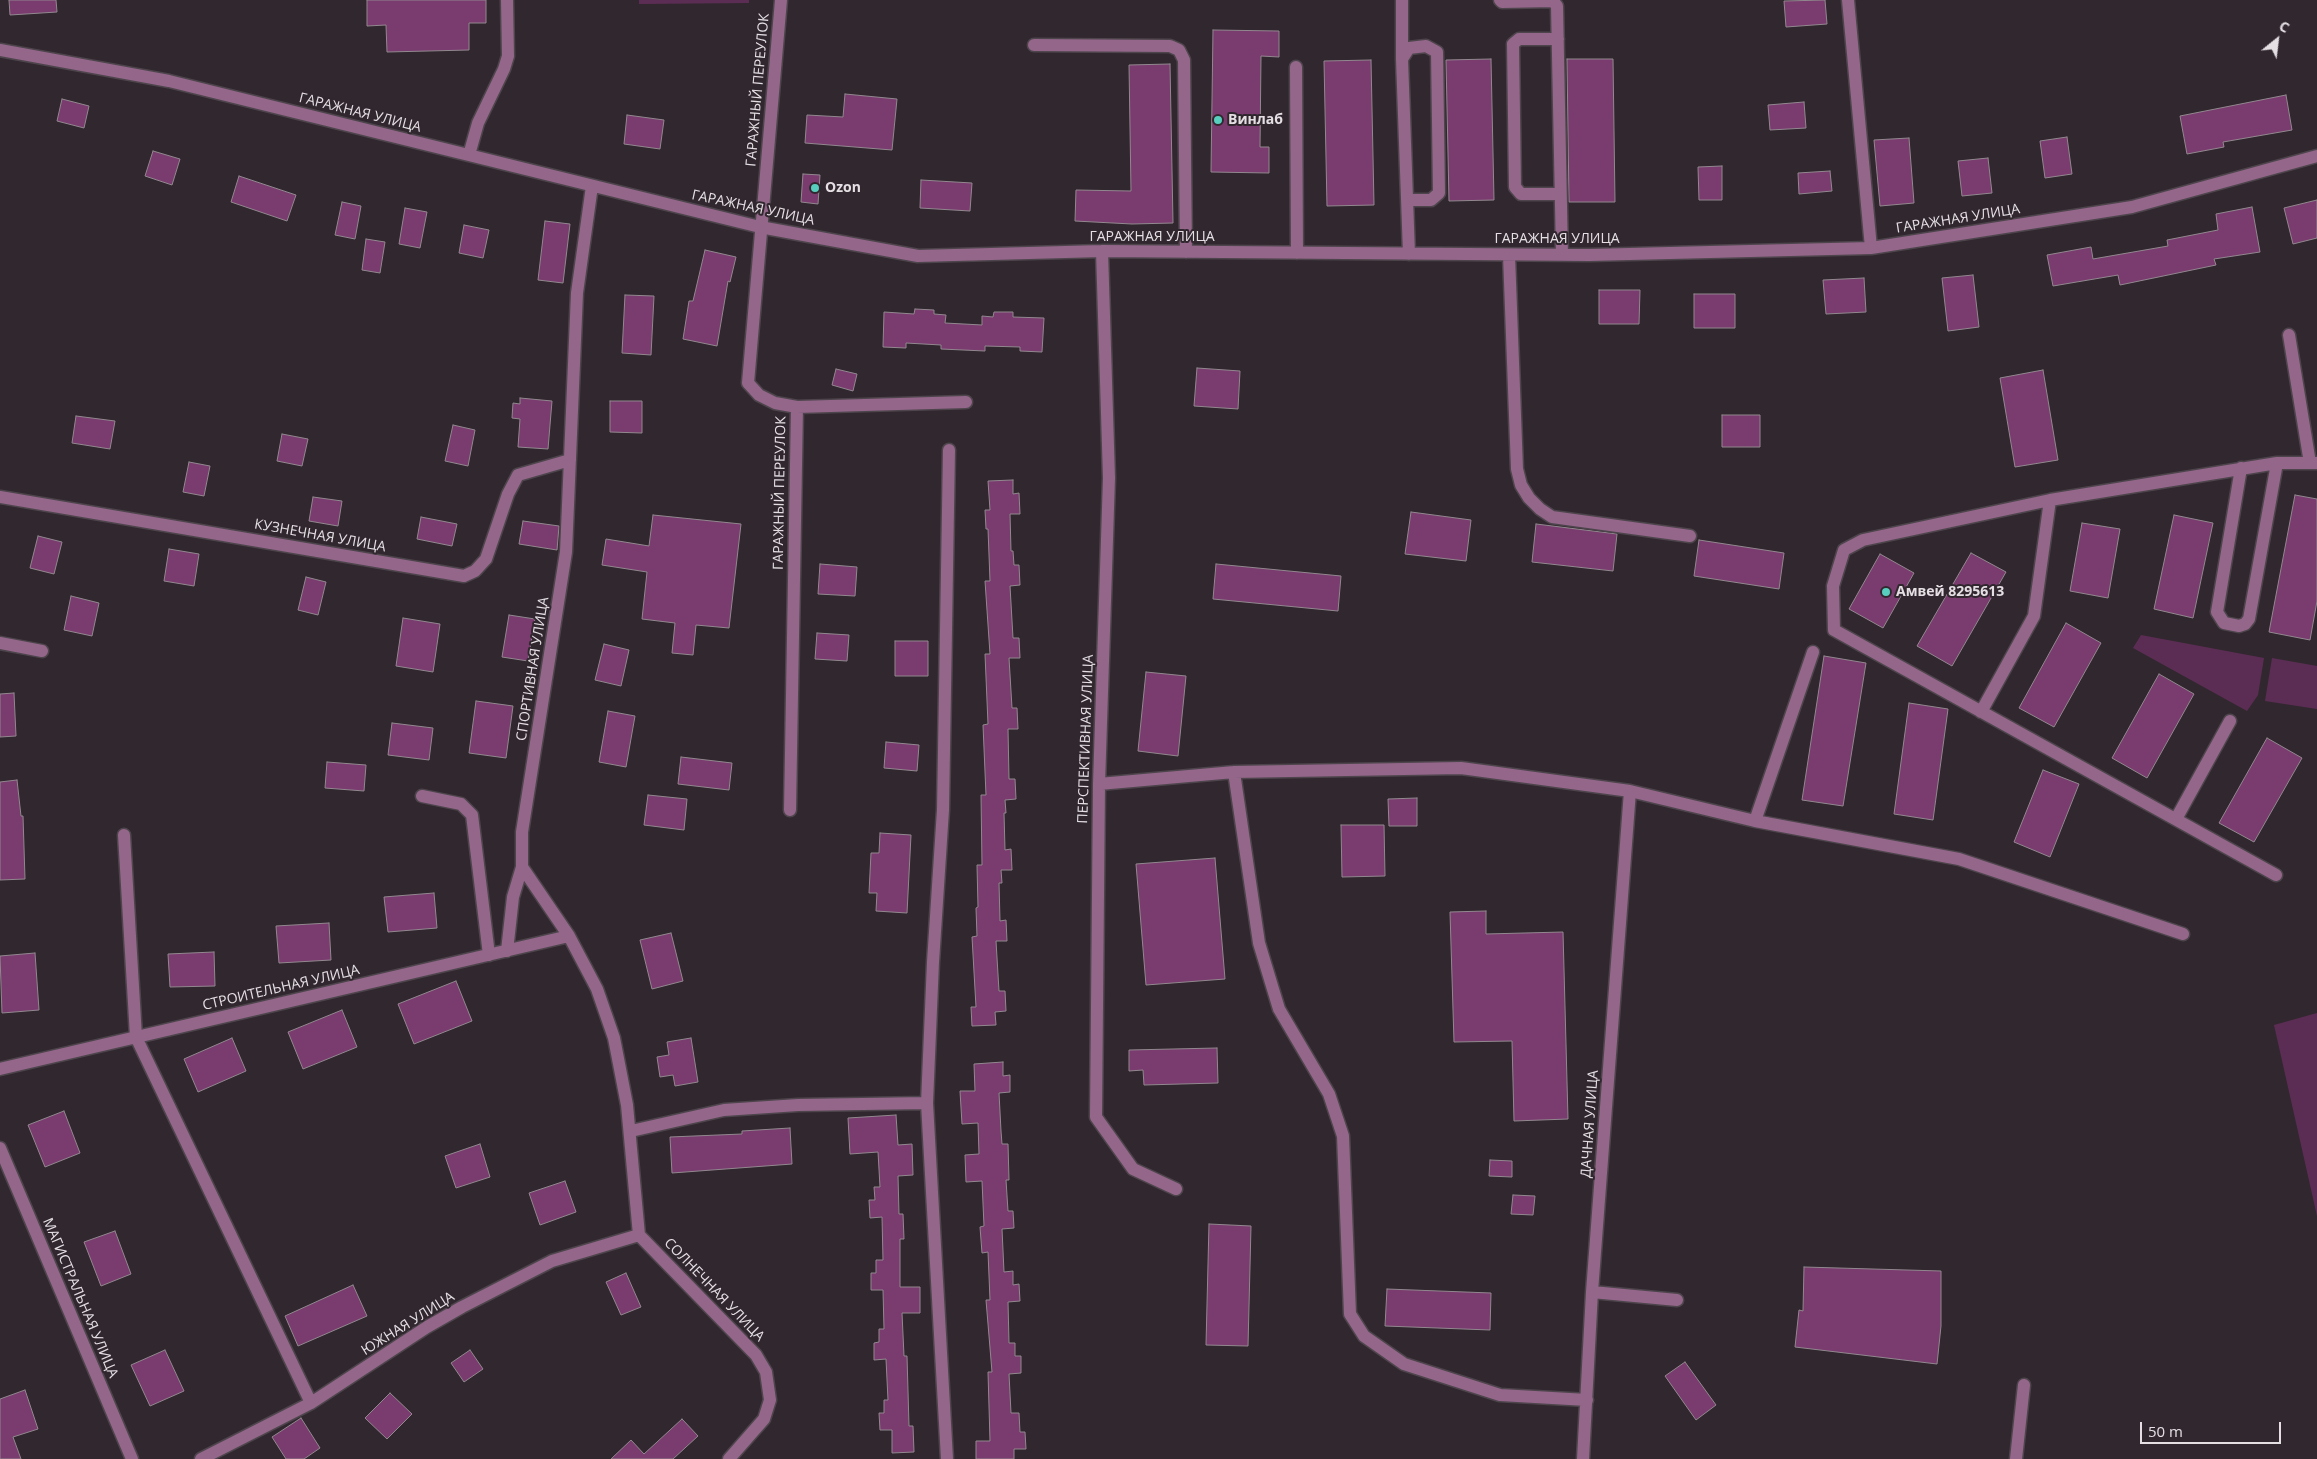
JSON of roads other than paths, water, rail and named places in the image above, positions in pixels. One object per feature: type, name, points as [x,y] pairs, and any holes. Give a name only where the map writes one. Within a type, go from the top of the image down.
[{"type":"street","points":[[468,155],[478,123],[504,69],[508,56],[508,0]]},
{"type":"street","name":"ГАРАЖНЫЙ ПЕРЕУЛОК","points":[[781,0],[748,382],[760,395],[775,403],[797,407],[790,810]]},
{"type":"street","points":[[1402,0],[1402,59],[1409,254]]},
{"type":"street","points":[[1500,0],[1502,2],[1553,1],[1557,6],[1562,255]]},
{"type":"street","points":[[1848,0],[1871,248]]},
{"type":"street","points":[[1558,39],[1519,39],[1513,44],[1515,187],[1521,194],[1560,194]]},
{"type":"street","points":[[1034,45],[1170,46],[1179,50],[1184,60],[1186,252]]},
{"type":"street","points":[[1402,59],[1409,48],[1426,46],[1437,52],[1439,193],[1431,200],[1408,200]]},
{"type":"street","name":"ГАРАЖНАЯ УЛИЦА","points":[[0,50],[170,82],[760,227],[918,256],[1102,251],[1562,255],[1871,248],[2132,207],[2317,156]]},
{"type":"street","points":[[1296,67],[1297,253]]},
{"type":"street","name":"СПОРТИВНАЯ УЛИЦА","points":[[507,951],[513,897],[522,867],[522,832],[566,552],[578,293],[592,186]]},
{"type":"street","name":"ПЕРСПЕКТИВНАЯ УЛИЦА","points":[[1102,251],[1109,478],[1099,784],[1096,1116],[1133,1169],[1176,1189]]},
{"type":"street","points":[[1509,255],[1518,469],[1521,484],[1529,498],[1552,517],[1690,536]]},
{"type":"street","points":[[2276,874],[1834,630],[1834,586],[1844,550],[1863,540],[2050,500],[2241,468],[2277,463],[2314,463],[2289,334]]},
{"type":"street","points":[[797,407],[966,402]]},
{"type":"street","points":[[947,1459],[927,1103],[932,962],[943,810],[949,450]]},
{"type":"street","name":"КУЗНЕЧНАЯ УЛИЦА","points":[[0,498],[464,576],[475,571],[486,560],[508,494],[518,475],[570,460]]},
{"type":"street","points":[[2241,468],[2217,612],[2224,623],[2239,626],[2246,624],[2249,619],[2277,463]]},
{"type":"street","points":[[1982,712],[2034,616],[2050,500]]},
{"type":"street","points":[[0,643],[42,651]]},
{"type":"street","points":[[1755,822],[1813,652]]},
{"type":"street","points":[[2176,819],[2230,721]]},
{"type":"street","points":[[1099,784],[1234,772],[1461,768],[1630,791],[1755,822],[1959,860],[2182,934]]},
{"type":"street","points":[[1234,772],[1259,943],[1278,1009],[1329,1094],[1343,1136],[1350,1314],[1364,1336],[1404,1364],[1500,1395],[1587,1400]]},
{"type":"street","name":"ДАЧНАЯ УЛИЦА","points":[[1583,1459],[1592,1292],[1630,791]]},
{"type":"street","points":[[422,796],[461,804],[472,815],[488,955]]},
{"type":"street","points":[[124,835],[136,1037],[311,1403]]},
{"type":"street","points":[[522,867],[569,936],[597,989],[614,1038],[631,1131],[639,1235]]},
{"type":"street","name":"СТРОИТЕЛЬНАЯ УЛИЦА","points":[[0,1069],[569,936]]},
{"type":"street","points":[[631,1131],[724,1110],[798,1105],[927,1103]]},
{"type":"street","name":"МАГИСТРАЛЬНАЯ УЛИЦА","points":[[0,1148],[132,1459]]},
{"type":"street","name":"ЮЖНАЯ УЛИЦА","points":[[201,1459],[311,1403],[427,1328],[552,1261],[639,1235]]},
{"type":"street","name":"СОЛНЕЧНАЯ УЛИЦА","points":[[639,1235],[756,1355],[766,1372],[770,1400],[764,1418],[729,1459]]},
{"type":"street","points":[[1592,1292],[1677,1300]]},
{"type":"street","points":[[2016,1459],[2024,1385]]},
{"type":"place","name":"Винлаб","points":[[1218,120]]},
{"type":"place","name":"Ozon","points":[[815,188]]},
{"type":"place","name":"Амвей 8295613","points":[[1886,592]]}]
